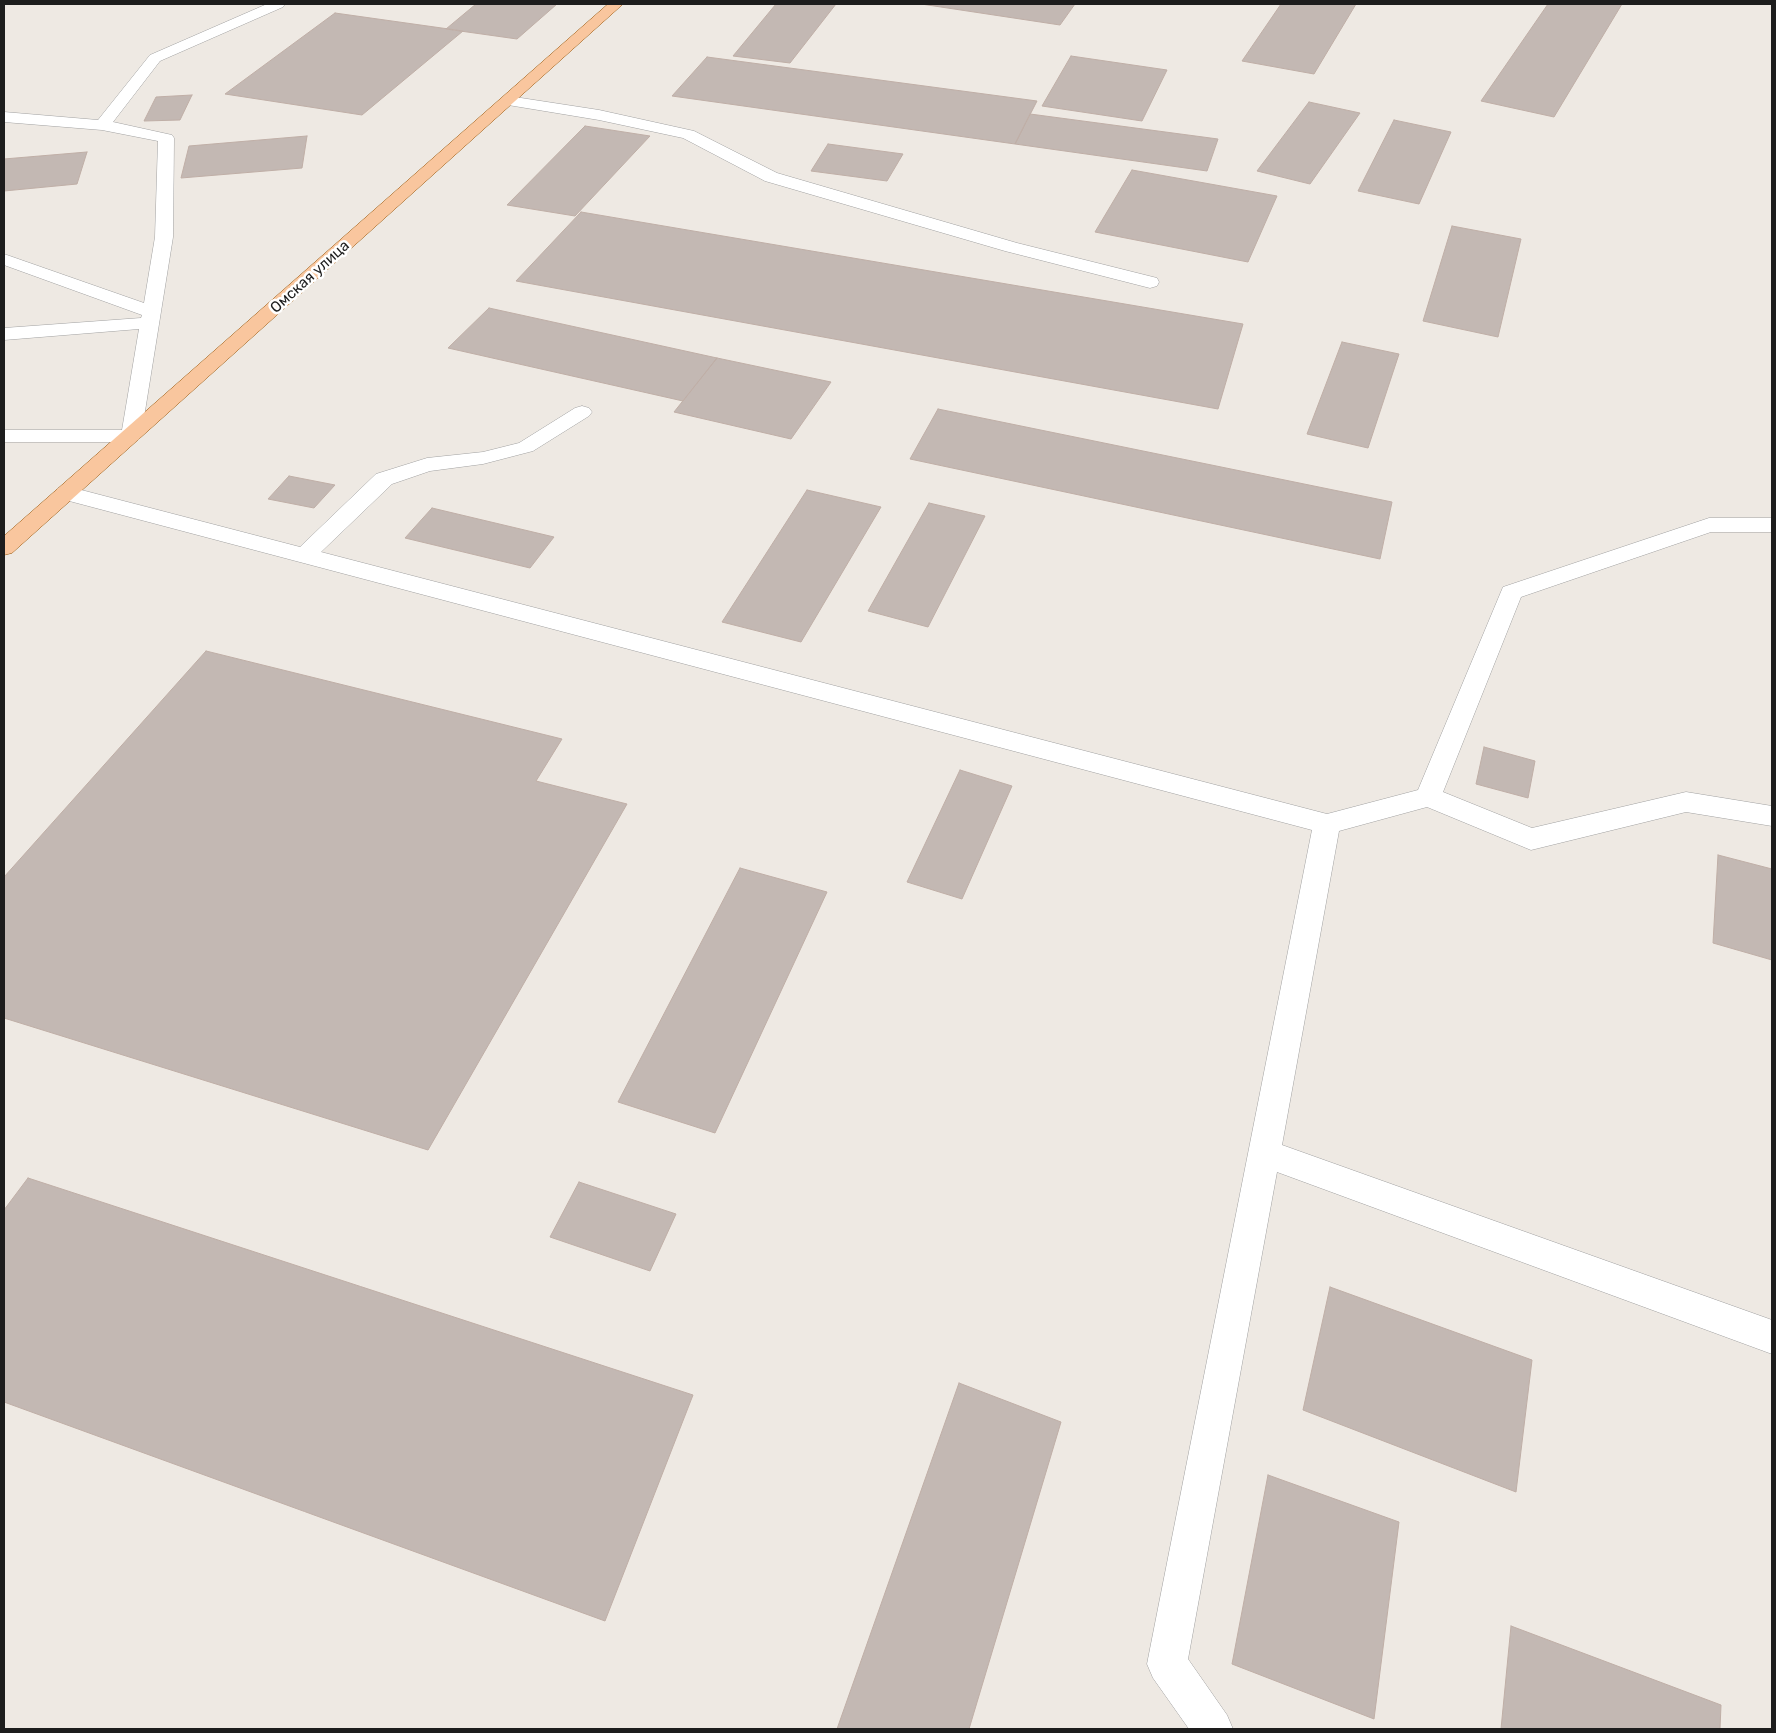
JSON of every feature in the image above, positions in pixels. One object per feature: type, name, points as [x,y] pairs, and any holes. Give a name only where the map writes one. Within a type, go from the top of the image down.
[{"type":"main road","name":"Омская улица","points":[[4,548],[616,4]]},
{"type":"lane","points":[[102,124],[155,58],[278,4]]},
{"type":"lane","points":[[508,102],[599,116],[688,134],[770,177],[1011,247],[1150,282]]},
{"type":"lane","points":[[4,117],[102,124],[166,138],[164,236],[131,436],[4,436]]},
{"type":"lane","points":[[4,258],[150,318]]},
{"type":"lane","points":[[4,334],[150,318]]},
{"type":"lane","points":[[304,555],[384,479],[427,465],[483,458],[526,447],[582,412]]},
{"type":"lane","points":[[66,493],[1327,824],[1428,797],[1531,839],[1686,802],[1772,816]]},
{"type":"lane","points":[[1428,797],[1511,592],[1709,525],[1772,525]]},
{"type":"lane","points":[[1213,1729],[1168,1664],[1327,824]]},
{"type":"lane","points":[[1264,1154],[1772,1337]]},
{"type":"building","points":[[476,4],[557,4],[517,39],[446,29]]},
{"type":"building","points":[[776,4],[836,4],[790,63],[733,56]]},
{"type":"building","points":[[921,4],[1075,4],[1060,25]]},
{"type":"building","points":[[1281,4],[1356,4],[1314,74],[1242,61]]},
{"type":"building","points":[[1548,4],[1622,4],[1554,117],[1481,101]]},
{"type":"building","points":[[335,13],[463,31],[362,115],[225,94]]},
{"type":"building","points":[[1071,56],[1167,70],[1142,121],[1042,106]]},
{"type":"building","points":[[707,57],[1037,101],[1015,144],[672,96]]},
{"type":"building","points":[[192,95],[180,120],[144,121],[156,97]]},
{"type":"building","points":[[1309,102],[1360,113],[1310,184],[1257,171]]},
{"type":"building","points":[[1030,114],[1218,139],[1207,171],[1015,144]]},
{"type":"building","points":[[1394,120],[1451,132],[1419,204],[1358,191]]},
{"type":"building","points":[[585,126],[650,136],[575,216],[507,205]]},
{"type":"building","points":[[307,136],[302,168],[181,178],[189,146]]},
{"type":"building","points":[[828,144],[903,154],[887,181],[811,171]]},
{"type":"building","points":[[87,152],[77,184],[4,191],[4,159]]},
{"type":"building","points":[[1132,170],[1277,196],[1248,262],[1095,232]]},
{"type":"building","points":[[581,212],[1243,324],[1218,409],[516,281]]},
{"type":"building","points":[[1452,226],[1521,239],[1498,337],[1423,321]]},
{"type":"building","points":[[489,308],[717,358],[683,401],[448,348]]},
{"type":"building","points":[[1342,342],[1399,354],[1368,448],[1307,434]]},
{"type":"building","points":[[717,358],[831,382],[791,439],[674,412]]},
{"type":"building","points":[[938,409],[1392,502],[1380,559],[910,459]]},
{"type":"building","points":[[289,476],[335,485],[314,508],[268,499]]},
{"type":"building","points":[[807,490],[881,507],[801,642],[722,622]]},
{"type":"building","points":[[929,503],[985,516],[928,627],[868,611]]},
{"type":"building","points":[[432,508],[554,537],[530,568],[405,538]]},
{"type":"building","points":[[206,651],[562,739],[536,781],[627,804],[428,1150],[4,1018],[4,877]]},
{"type":"building","points":[[1484,747],[1535,761],[1528,798],[1476,784]]},
{"type":"building","points":[[960,770],[1012,786],[962,899],[907,882]]},
{"type":"building","points":[[1718,855],[1772,869],[1772,960],[1713,943]]},
{"type":"building","points":[[740,868],[827,892],[715,1133],[618,1102]]},
{"type":"building","points":[[28,1178],[693,1395],[605,1621],[4,1402],[4,1210]]},
{"type":"building","points":[[579,1182],[676,1214],[650,1271],[550,1237]]},
{"type":"building","points":[[1330,1287],[1532,1360],[1516,1492],[1303,1410]]},
{"type":"building","points":[[959,1383],[1061,1422],[969,1729],[837,1729]]},
{"type":"building","points":[[1268,1475],[1399,1522],[1374,1719],[1232,1664]]},
{"type":"building","points":[[1511,1626],[1721,1705],[1720,1729],[1501,1729]]}]
